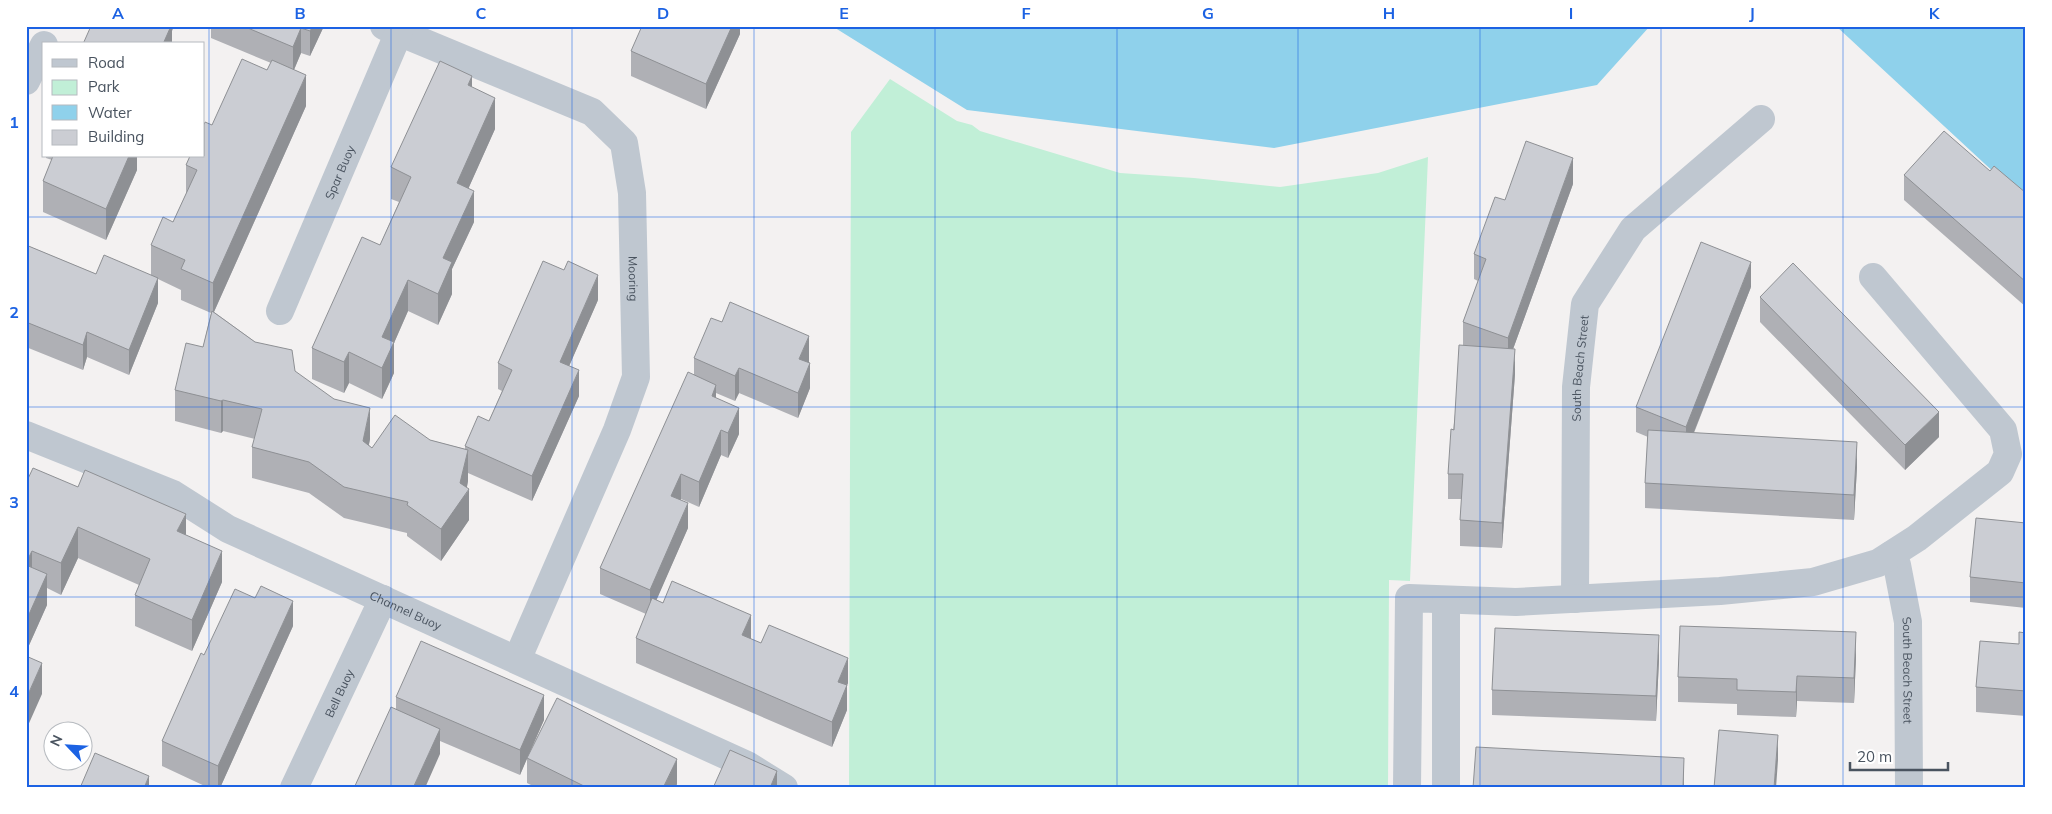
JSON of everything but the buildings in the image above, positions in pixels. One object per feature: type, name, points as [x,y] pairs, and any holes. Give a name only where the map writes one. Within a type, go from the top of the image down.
[{"type":"street","points":[[45,42],[53,26]]},
{"type":"street","name":"Spar Buoy","points":[[280,311],[392,29]]},
{"type":"street","name":"Mooring","points":[[392,29],[592,112],[624,143],[632,193],[636,377],[617,430],[517,660]]},
{"type":"street","points":[[26,82],[42,48]]},
{"type":"street","name":"South Beach Street","points":[[1576,599],[1576,386],[1585,304],[1633,229],[1760,119]]},
{"type":"street","points":[[1407,788],[1409,598],[1516,602],[1720,591],[1813,582],[1878,563],[1917,538],[2000,472],[2008,454],[2003,430],[1874,277]]},
{"type":"street","name":"Channel Buoy","points":[[26,436],[172,494],[228,529],[748,765],[784,788]]},
{"type":"street","name":"South Beach Street","points":[[1891,555],[1897,565],[1908,622],[1909,788]]},
{"type":"street","name":"Bell Buoy","points":[[294,788],[383,599]]},
{"type":"street","points":[[1446,600],[1446,788]]},
{"type":"green space","points":[[890,79],[957,121],[972,125],[980,131],[1120,173],[1280,187],[1378,173],[1428,157],[1410,581],[1389,580],[1388,788],[849,788],[851,132]]},
{"type":"water","points":[[832,26],[1650,26],[1597,85],[1274,148],[967,110]]},
{"type":"water","points":[[1836,26],[2026,26],[2026,202]]}]
